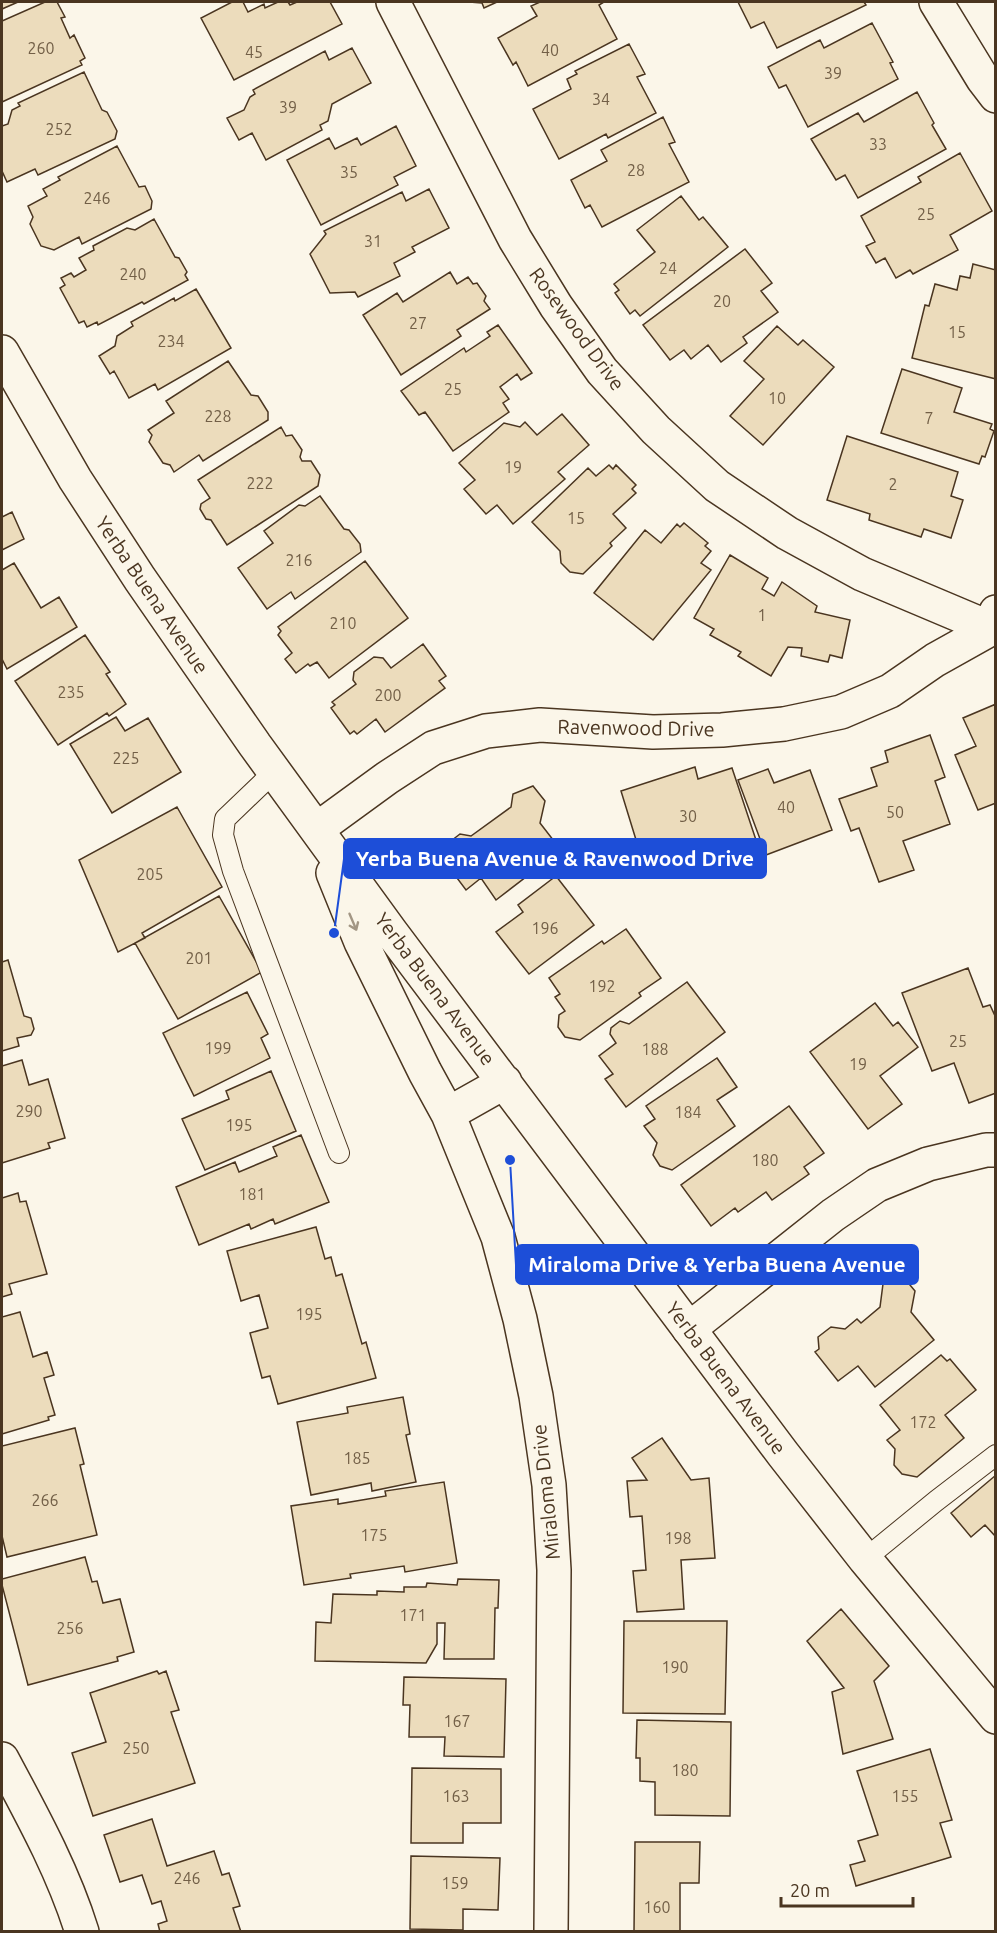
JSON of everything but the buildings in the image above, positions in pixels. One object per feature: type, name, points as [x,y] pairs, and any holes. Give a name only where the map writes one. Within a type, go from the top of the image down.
[{"type":"street","name":"Rosewood Drive","points":[[393,2],[515,239],[556,306],[602,371],[656,430],[717,486],[787,533],[862,574],[994,622]]},
{"type":"street","points":[[936,2],[983,79],[996,96]]},
{"type":"street","name":"Yerba Buena Avenue","points":[[2,352],[75,479],[127,559],[274,772],[689,1329],[865,1559],[996,1717]]},
{"type":"street","name":"Ravenwood Drive","points":[[317,829],[433,748],[486,731],[540,725],[665,732],[723,730],[784,724],[840,712],[890,692],[994,622]]},
{"type":"street","name":"Yerba Buena Avenue","points":[[317,829],[361,942],[425,1072]]},
{"type":"street","name":"Miraloma Drive","points":[[425,1072],[448,1114],[500,1247],[536,1396],[549,1485],[554,1570],[551,1932]]},
{"type":"street","points":[[448,1114],[505,1082]]},
{"type":"street","points":[[689,1329],[833,1215],[877,1185],[928,1164],[986,1150],[996,1150]]},
{"type":"street","points":[[2,1759],[40,1829],[74,1905],[82,1932]]},
{"type":"lane","points":[[274,772],[225,819],[223,835],[233,871],[339,1153]]},
{"type":"lane","points":[[865,1559],[996,1455]]},
{"type":"place","name":"Yerba Buena Avenue & Ravenwood Drive","points":[[334,933]]},
{"type":"place","name":"Miraloma Drive & Yerba Buena Avenue","points":[[510,1160]]}]
